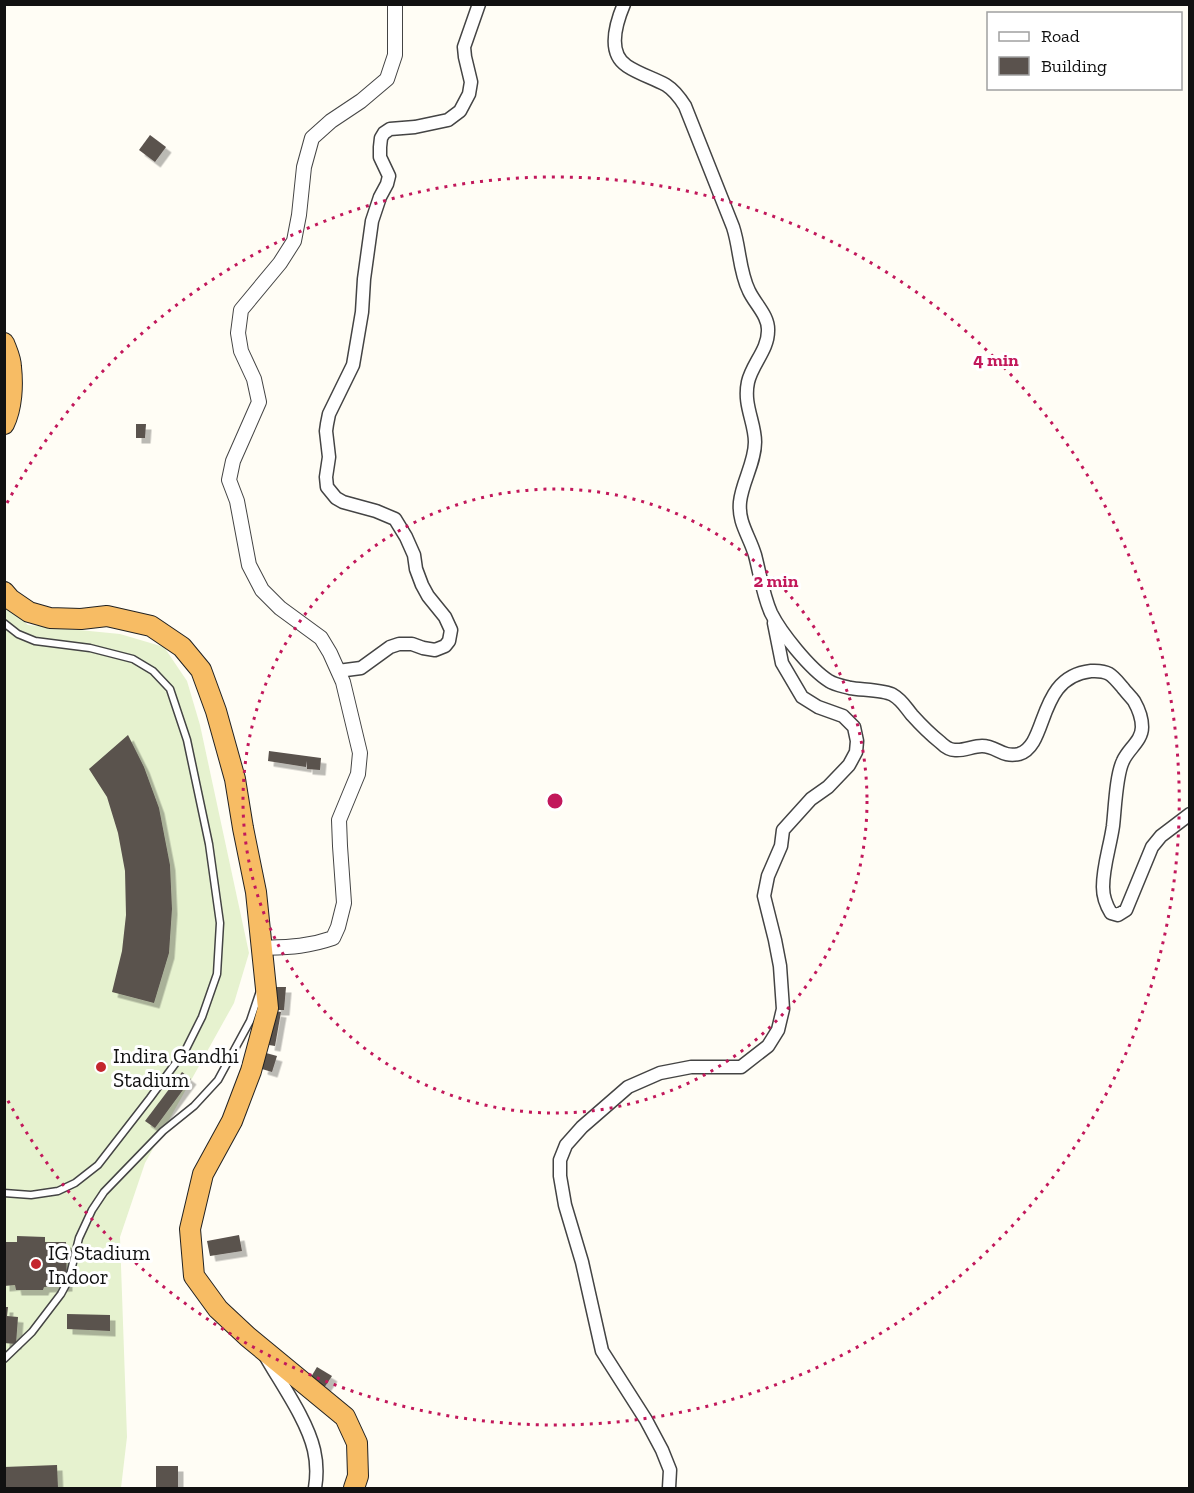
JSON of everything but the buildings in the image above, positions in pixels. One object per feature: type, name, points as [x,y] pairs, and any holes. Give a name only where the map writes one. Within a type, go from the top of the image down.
[{"type":"highway","points":[[4,343],[11,365],[9,416],[4,424]]},
{"type":"highway","points":[[4,592],[29,612],[50,618],[81,619],[107,616],[151,626],[182,647],[201,670],[216,711],[235,779],[256,892],[268,1008],[251,1071],[232,1121],[203,1173],[190,1229],[194,1276],[218,1309],[261,1348],[345,1417],[357,1443],[358,1476],[354,1488]]},
{"type":"street","points":[[261,948],[304,946],[333,938],[344,903],[339,820],[358,774],[360,753],[343,682],[330,653],[321,638],[280,608],[262,590],[249,565],[237,501],[229,480],[233,461],[259,402],[254,379],[241,351],[238,333],[241,310],[280,263],[294,241],[304,167],[312,138],[387,79],[395,55],[394,4]]},
{"type":"street","points":[[338,671],[361,668],[390,647],[399,644],[412,644],[435,650],[445,646],[449,640],[451,630],[445,617],[422,585],[414,555],[395,519],[343,502],[336,498],[327,487],[326,432],[329,414],[353,365],[362,312],[372,221],[389,176],[380,157],[381,138],[390,129],[448,120],[460,111],[469,94],[471,82],[464,47],[479,4]]},
{"type":"street","points":[[624,4],[616,35],[617,56],[628,68],[667,86],[676,93],[685,106],[733,227],[745,280],[769,329],[747,385],[748,409],[755,445],[740,503],[740,516],[753,550],[766,601],[778,625],[793,645],[829,681],[837,685],[891,694],[901,701],[927,731],[947,748],[954,750],[984,746],[1003,754],[1016,755],[1025,751],[1033,742],[1053,694],[1066,679],[1091,671],[1104,671],[1111,674],[1134,702],[1142,728],[1137,742],[1122,761],[1119,774],[1113,828],[1104,872],[1104,896],[1111,913],[1118,915],[1126,910],[1152,847],[1161,836],[1190,814]]},
{"type":"street","points":[[669,1488],[670,1470],[662,1450],[646,1420],[602,1351],[582,1262],[565,1205],[560,1160],[566,1145],[582,1127],[628,1087],[660,1073],[691,1067],[741,1067],[768,1046],[778,1030],[783,1010],[781,977],[764,896],[768,876],[781,846],[783,830],[811,799],[849,765],[856,752],[857,741],[854,727],[843,716],[818,707],[802,698],[782,663],[772,614]]},
{"type":"street","points":[[261,1348],[304,1423],[314,1451],[317,1475],[315,1488]]},
{"type":"lane","points":[[4,623],[18,634],[35,641],[90,648],[133,659],[153,670],[170,689],[192,763],[209,844],[220,923],[217,974],[202,1017],[186,1049],[98,1165],[75,1183],[58,1191],[31,1195],[4,1193]]},
{"type":"lane","points":[[4,1359],[32,1332],[61,1294],[69,1278],[79,1238],[92,1210],[104,1192],[163,1131],[194,1106],[218,1080],[250,1021],[264,977]]},
{"type":"green space","name":"Indira Gandhi Stadium","points":[[5,605],[28,625],[120,634],[164,647],[187,681],[200,725],[249,953],[234,1003],[145,1163],[120,1237],[127,1437],[121,1488],[5,1488]]},
{"type":"place","name":"Indira Gandhi Stadium","points":[[101,1067]]},
{"type":"place","name":"IG Stadium Indoor","points":[[36,1264]]}]
